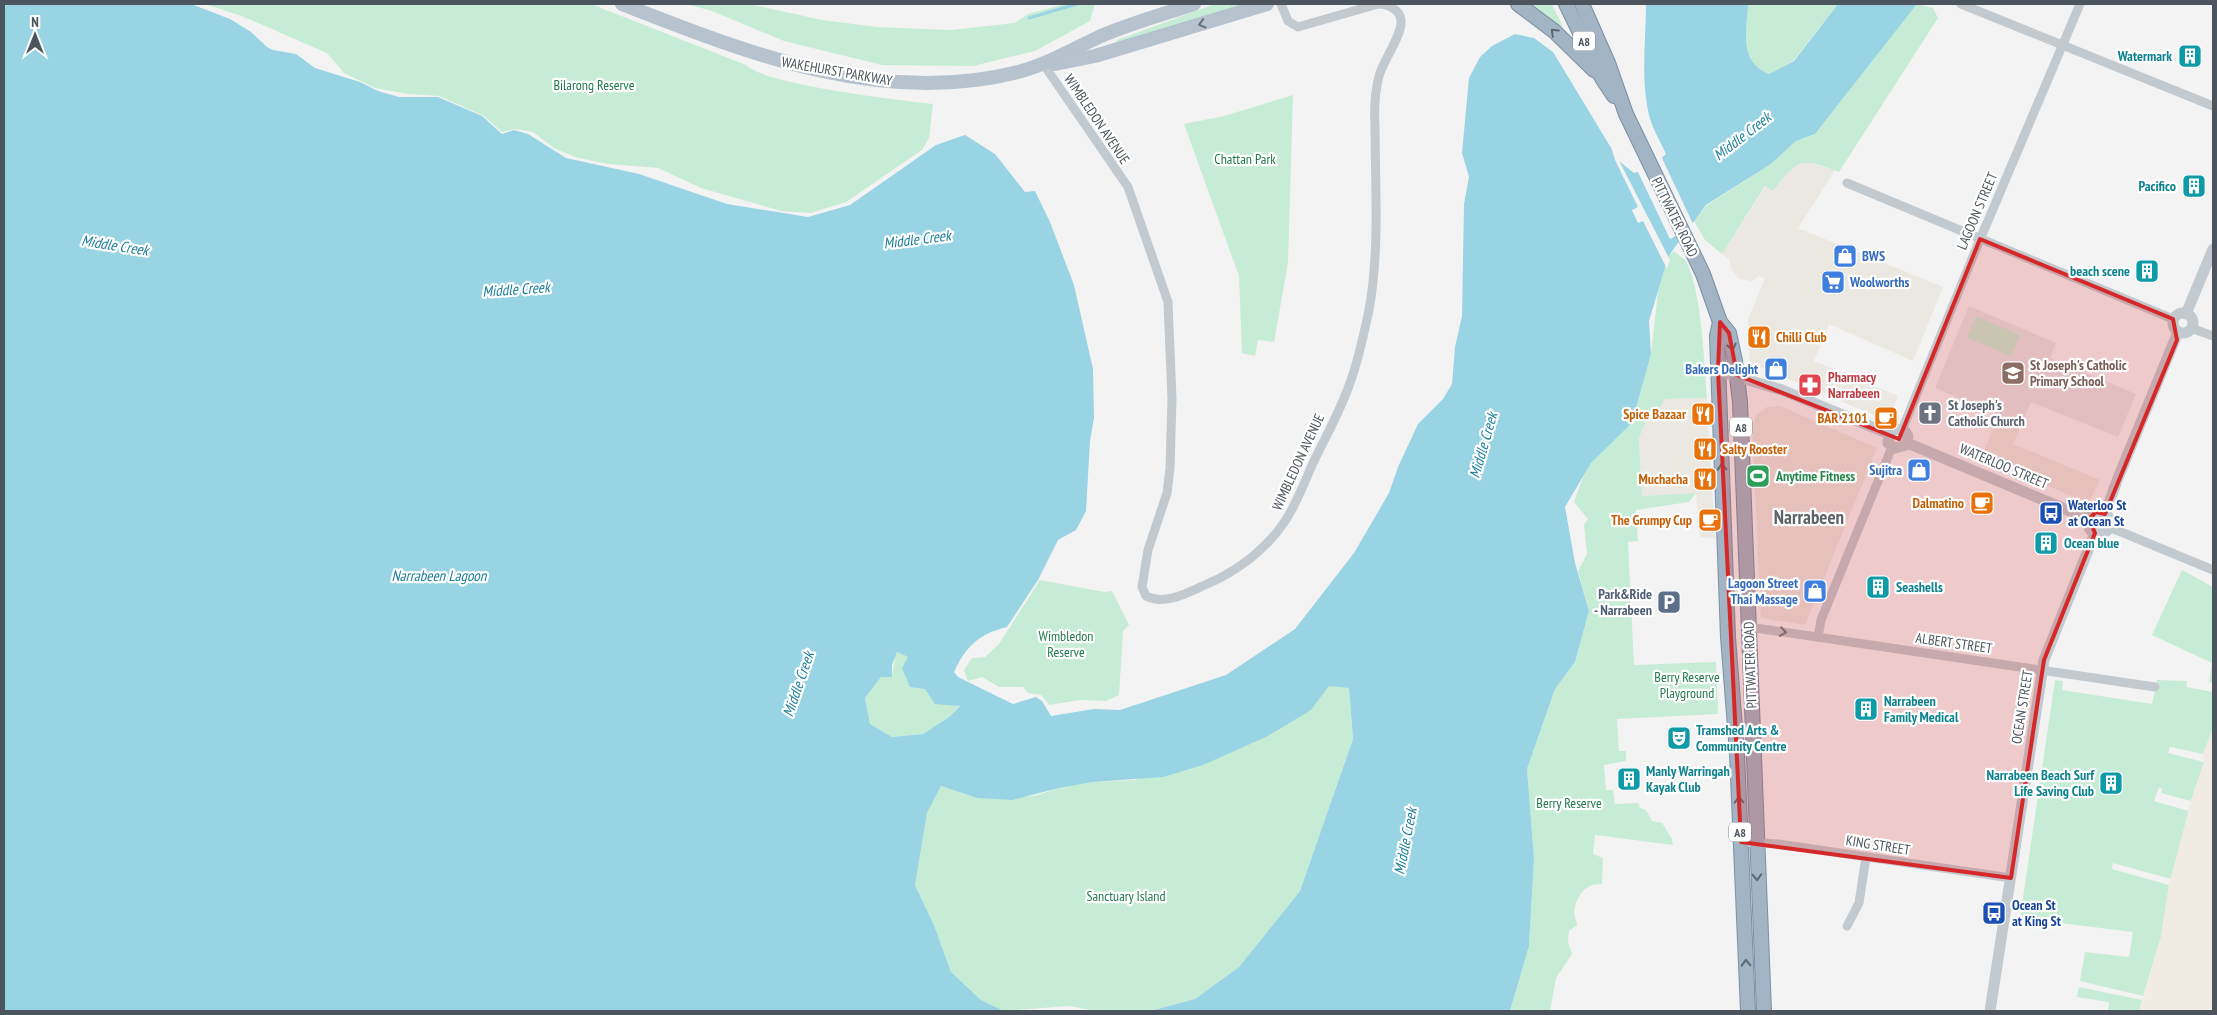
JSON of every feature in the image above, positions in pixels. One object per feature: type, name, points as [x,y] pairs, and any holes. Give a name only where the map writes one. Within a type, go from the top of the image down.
[{"type":"highway","points":[[1518,4],[1554,31],[1602,78]]},
{"type":"highway","name":"PITTWATER ROAD","points":[[1566,4],[1602,78],[1626,114]]},
{"type":"highway","name":"PITTWATER ROAD","points":[[1582,4],[1626,114],[1703,274],[1720,322],[1729,333],[1737,375],[1764,1011]]},
{"type":"highway","name":"PITTWATER ROAD","points":[[1587,4],[1590,20]]},
{"type":"highway","name":"PITTWATER ROAD","points":[[1720,322],[1717,336],[1728,637],[1737,753],[1748,1011]]},
{"type":"main road","name":"WAKEHURST PARKWAY","points":[[622,4],[637,6],[752,53],[804,67],[862,78],[943,82],[995,76],[1044,65],[1066,63],[1113,51],[1267,4]]},
{"type":"main road","name":"WAKEHURST PARKWAY","points":[[1044,65],[1102,36],[1194,4]]},
{"type":"main road","points":[[1102,36],[1113,51]]},
{"type":"street","name":"WIMBLEDON AVENUE","points":[[1044,65],[1128,187],[1168,302],[1171,374],[1170,468],[1167,493],[1148,550],[1142,587],[1146,596],[1158,600],[1178,596],[1218,579],[1245,562],[1270,540],[1284,524],[1351,381],[1369,310],[1375,251],[1375,103],[1379,77],[1385,59],[1401,27],[1400,16],[1396,10],[1384,4],[1378,4],[1298,27],[1288,21],[1281,4]]},
{"type":"street","points":[[1962,4],[2213,106]]},
{"type":"street","name":"LAGOON STREET","points":[[1902,430],[1980,239],[2080,4]]},
{"type":"street","points":[[1847,183],[2174,320]]},
{"type":"street","points":[[2186,314],[2213,249]]},
{"type":"street","points":[[2180,314],[2186,314],[2191,318],[2192,328],[2184,333],[2178,332],[2174,328],[2174,320],[2180,314]]},
{"type":"street","points":[[2192,328],[2213,336]]},
{"type":"street","points":[[2106,514],[2118,478],[2178,332]]},
{"type":"street","points":[[1718,371],[1737,375],[1782,390],[1889,433]]},
{"type":"street","points":[[1896,429],[1902,430],[1908,436],[1909,444],[1901,448],[1892,447],[1888,443],[1889,433],[1896,429]]},
{"type":"street","name":"WATERLOO STREET","points":[[1909,444],[2089,519]]},
{"type":"street","points":[[1818,637],[1821,620],[1892,447]]},
{"type":"street","points":[[2096,512],[2106,514],[2110,520],[2109,527],[2102,534],[2095,533],[2088,526],[2089,519],[2096,512]]},
{"type":"street","points":[[2109,527],[2213,570]]},
{"type":"street","name":"OCEAN STREET","points":[[1990,1011],[2043,669],[2052,638],[2095,533]]},
{"type":"street","name":"ALBERT STREET","points":[[1748,627],[2155,687]]},
{"type":"street","name":"KING STREET","points":[[1740,842],[1756,842],[2011,878]]},
{"type":"street","points":[[1847,926],[1859,903],[1866,857]]},
{"type":"highlighted area","points":[[1980,239],[2173,319],[2177,340],[2105,514],[2096,512],[2089,519],[2095,533],[2044,660],[2011,878],[1741,842],[1718,371],[1720,322],[1729,333],[1737,375],[1899,439]]},
{"type":"shaded area","points":[[1803,161],[1835,170],[1798,228],[1943,287],[1913,361],[1829,324],[1814,361],[1898,396],[1888,421],[1750,363],[1748,319],[1765,279],[1760,276],[1752,281],[1739,279],[1731,268],[1729,259],[1722,254],[1766,186],[1773,191],[1790,169]]},
{"type":"shaded area","name":"St Joseph's Catholic Primary School","points":[[1969,306],[2056,343],[2050,358],[2136,394],[2118,437],[2031,402],[2022,424],[1935,388]]},
{"type":"shaded area","points":[[1707,398],[1715,538],[1700,537],[1696,493],[1642,496],[1639,438],[1646,421],[1654,418],[1664,399]]},
{"type":"shaded area","points":[[1780,406],[1877,448],[1805,625],[1761,618],[1752,429],[1756,415],[1767,407]]},
{"type":"shaded area","points":[[2000,414],[2022,424],[2013,444],[2100,480],[2090,500],[2086,502],[1981,458]]},
{"type":"green space","name":"Bilarong Reserve","points":[[205,4],[591,4],[779,79],[835,90],[933,104],[929,138],[922,150],[846,202],[811,213],[781,211],[701,188],[658,168],[608,164],[575,157],[554,148],[533,132],[515,129],[502,132],[484,116],[439,96],[408,94],[375,88],[344,73],[327,53],[244,17]]},
{"type":"green space","points":[[686,4],[749,4],[822,20],[877,27],[950,30],[1015,23],[1028,14],[1065,4],[1095,4],[1090,21],[1035,51],[973,66],[882,65],[784,41],[712,11]]},
{"type":"green space","points":[[1215,4],[1249,4],[1116,43],[1117,40]]},
{"type":"green space","points":[[1527,4],[1552,4],[1564,29],[1531,6]]},
{"type":"green space","points":[[1748,4],[1838,4],[1793,61],[1769,74],[1752,62],[1748,54],[1746,35]]},
{"type":"green space","points":[[1917,4],[1933,8],[1938,18],[1839,172],[1808,163],[1795,167],[1788,172],[1773,191],[1765,186],[1722,254],[1705,240],[1694,221],[1706,206],[1771,164],[1796,141],[1815,134]]},
{"type":"green space","name":"Chattan Park","points":[[1293,95],[1288,263],[1274,342],[1258,340],[1255,356],[1242,353],[1239,276],[1184,124],[1224,116]]},
{"type":"green space","name":"Berry Reserve","points":[[1673,251],[1686,261],[1696,292],[1702,329],[1707,398],[1665,399],[1654,418],[1646,421],[1639,438],[1642,496],[1696,493],[1689,502],[1636,510],[1638,541],[1628,542],[1634,665],[1716,662],[1718,714],[1617,719],[1619,751],[1626,751],[1626,761],[1604,765],[1606,790],[1613,790],[1615,804],[1638,803],[1640,808],[1646,810],[1652,821],[1662,823],[1672,839],[1673,845],[1595,835],[1593,854],[1603,858],[1602,884],[1586,888],[1579,896],[1574,913],[1577,925],[1569,931],[1568,942],[1572,954],[1556,978],[1550,1011],[1510,1011],[1529,946],[1534,858],[1527,769],[1555,689],[1575,662],[1589,611],[1578,571],[1587,554],[1584,525],[1588,519],[1574,502],[1583,477],[1591,463],[1632,423],[1651,354],[1658,292],[1668,258]]},
{"type":"green space","points":[[1976,316],[2020,335],[2011,356],[1967,338]]},
{"type":"green space","points":[[2182,570],[2213,587],[2213,683],[2209,682],[2212,663],[2152,635]]},
{"type":"green space","name":"Wimbledon Reserve","points":[[1040,580],[1104,592],[1112,591],[1129,625],[1123,631],[1119,695],[1106,701],[1080,700],[1049,705],[1041,695],[1028,693],[1023,687],[999,687],[982,677],[968,681],[964,670],[972,658],[985,657],[999,644]]},
{"type":"green space","points":[[896,652],[909,657],[925,689],[960,705],[949,717],[923,734],[892,737],[870,724],[865,698],[881,677],[892,677]]},
{"type":"green space","points":[[2055,680],[2063,681],[2062,690],[2152,704],[2157,680],[2187,681],[2186,687],[2213,692],[2213,729],[2203,754],[2170,747],[2168,753],[2204,762],[2191,801],[2161,793],[2162,789],[2159,787],[2154,801],[2189,811],[2171,879],[2113,863],[2112,869],[2169,885],[2161,937],[2143,996],[2080,981],[2085,952],[2129,957],[2133,932],[2020,918]]},
{"type":"green space","name":"Sanctuary Island","points":[[1328,686],[1349,687],[1353,739],[1300,891],[1239,967],[1195,999],[1154,1010],[1096,1011],[1069,1006],[1004,1011],[981,1000],[951,972],[934,925],[915,885],[927,813],[941,786],[977,798],[1034,796],[1059,788],[1093,782],[1135,780],[1311,710]]},
{"type":"green space","points":[[2079,987],[2142,1000],[2139,1011],[2108,1011],[2109,1002],[2077,997]]},
{"type":"sand","points":[[2213,729],[2213,1011],[2139,1011],[2161,937],[2169,885],[2191,801],[2204,762],[2203,754]]},
{"type":"water","name":"Narrabeen Lagoon","points":[[4,4],[191,4],[230,19],[251,32],[267,47],[273,50],[296,54],[315,68],[399,97],[438,97],[482,116],[502,134],[514,130],[528,134],[566,158],[639,174],[727,204],[808,217],[850,205],[936,145],[965,135],[995,154],[1025,192],[1035,191],[1050,222],[1074,285],[1093,369],[1094,418],[1090,441],[1086,511],[1076,530],[1058,540],[1038,580],[1007,627],[989,633],[974,642],[963,655],[954,672],[958,677],[1013,704],[1036,697],[1042,701],[1051,716],[1094,709],[1120,710],[1226,675],[1295,629],[1354,553],[1389,493],[1398,467],[1418,424],[1443,399],[1452,384],[1455,347],[1462,316],[1464,204],[1469,177],[1462,153],[1469,78],[1480,57],[1492,46],[1515,34],[1534,38],[1553,52],[1619,161],[1634,173],[1652,167],[1666,154],[1650,119],[1645,90],[1646,4],[1748,4],[1746,45],[1748,54],[1752,62],[1769,74],[1794,61],[1838,4],[1917,4],[1815,134],[1796,141],[1771,164],[1706,205],[1672,251],[1668,258],[1649,321],[1651,354],[1632,423],[1591,463],[1565,507],[1575,563],[1589,611],[1575,662],[1555,689],[1527,769],[1534,858],[1529,946],[1510,1011],[1140,1011],[1154,1010],[1195,999],[1239,967],[1300,891],[1353,739],[1349,688],[1329,686],[1311,710],[1268,736],[1203,765],[1163,777],[1093,782],[1059,788],[1012,800],[977,798],[941,786],[927,813],[915,885],[934,925],[951,972],[981,1000],[1004,1011],[4,1011]],"holes":[[[897,652],[908,657],[902,668],[910,687],[925,689],[935,704],[960,706],[949,717],[923,734],[892,737],[870,724],[865,698],[881,677],[892,677],[892,665]]]},
{"type":"pier","points":[[1610,143],[1670,260],[1667,269],[1643,221],[1638,223],[1632,210],[1638,207],[1615,160]]},
{"type":"pier","points":[[1661,156],[1694,226],[1670,239],[1637,170],[1651,165]]},
{"type":"waterway","points":[[1029,18],[1077,4]]},
{"type":"place","name":"Watermark","points":[[2190,56]]},
{"type":"place","name":"Pacifico","points":[[2194,186]]},
{"type":"place","name":"BWS","points":[[1845,256]]},
{"type":"place","name":"beach scene","points":[[2147,271]]},
{"type":"place","name":"Woolworths","points":[[1833,282]]},
{"type":"place","name":"Chilli Club","points":[[1759,337]]},
{"type":"place","name":"Bakers Delight","points":[[1776,369]]},
{"type":"place","name":"St Joseph's Catholic Primary School","points":[[2013,373]]},
{"type":"place","name":"Pharmacy Narrabeen","points":[[1810,385]]},
{"type":"place","name":"St Joseph's Catholic Church","points":[[1930,413]]},
{"type":"place","name":"Spice Bazaar","points":[[1703,414]]},
{"type":"place","name":"BAR 2101","points":[[1886,418]]},
{"type":"place","name":"Salty Rooster","points":[[1705,449]]},
{"type":"place","name":"Sujitra","points":[[1919,470]]},
{"type":"place","name":"Anytime Fitness","points":[[1758,476]]},
{"type":"place","name":"Muchacha","points":[[1705,479]]},
{"type":"place","name":"Dalmatino","points":[[1982,503]]},
{"type":"place","name":"Waterloo St at Ocean St","points":[[2051,513]]},
{"type":"place","name":"The Grumpy Cup","points":[[1710,520]]},
{"type":"place","name":"Ocean blue","points":[[2046,543]]},
{"type":"place","name":"Seashells","points":[[1878,587]]},
{"type":"place","name":"Lagoon Street Thai Massage","points":[[1815,591]]},
{"type":"place","name":"Park&Ride - Narrabeen","points":[[1669,602]]},
{"type":"place","name":"Narrabeen Family Medical","points":[[1866,709]]},
{"type":"place","name":"Tramshed Arts & Community Centre","points":[[1679,738]]},
{"type":"place","name":"Manly Warringah Kayak Club","points":[[1629,779]]},
{"type":"place","name":"Narrabeen Beach Surf Life Saving Club","points":[[2111,783]]},
{"type":"place","name":"Ocean St at King St","points":[[1994,913]]},
{"type":"district","name":"Narrabeen","points":[[1809,517]]},
{"type":"water label","name":"Middle Creek","points":[[1742,136]]},
{"type":"water label","name":"Middle Creek","points":[[917,239]]},
{"type":"water label","name":"Middle Creek","points":[[115,245]]},
{"type":"water label","name":"Middle Creek","points":[[516,289]]},
{"type":"water label","name":"Middle Creek","points":[[1483,445]]},
{"type":"water label","name":"Middle Creek","points":[[798,684]]},
{"type":"water label","name":"Middle Creek","points":[[1405,841]]},
{"type":"park label","name":"Berry Reserve Playground","points":[[1687,686]]}]
